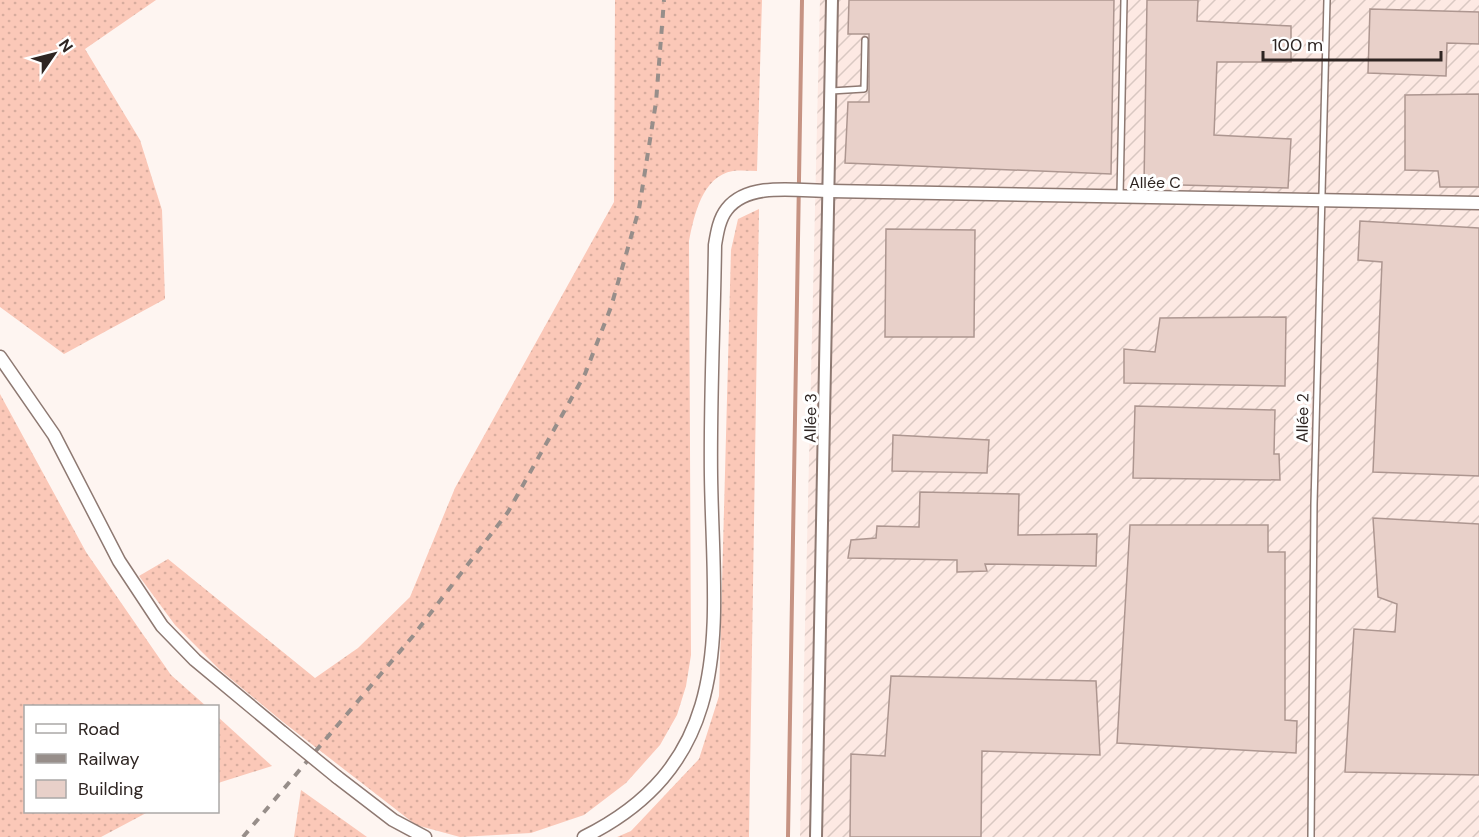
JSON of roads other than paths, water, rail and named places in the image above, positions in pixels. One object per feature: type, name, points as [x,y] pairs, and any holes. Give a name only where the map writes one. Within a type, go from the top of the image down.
[{"type":"street","name":"Allée 3","points":[[816,837],[825,191],[831,91],[832,0]]},
{"type":"street","name":"Allée C","points":[[584,837],[609,824],[641,801],[668,772],[687,742],[710,682],[714,631],[711,474],[715,245],[727,209],[740,198],[756,191],[825,191],[1479,203]]},
{"type":"street","points":[[0,357],[54,435],[119,561],[162,626],[195,660],[337,777],[393,820],[425,837]]},
{"type":"lane","points":[[1120,198],[1124,0]]},
{"type":"lane","name":"Allée 2","points":[[1311,837],[1314,504],[1327,0]]},
{"type":"lane","points":[[831,91],[864,89],[865,40]]},
{"type":"waterway","points":[[788,837],[802,0]]},
{"type":"railway","points":[[243,837],[413,636],[508,512],[585,374],[611,307],[639,209],[656,102],[664,0]]}]
